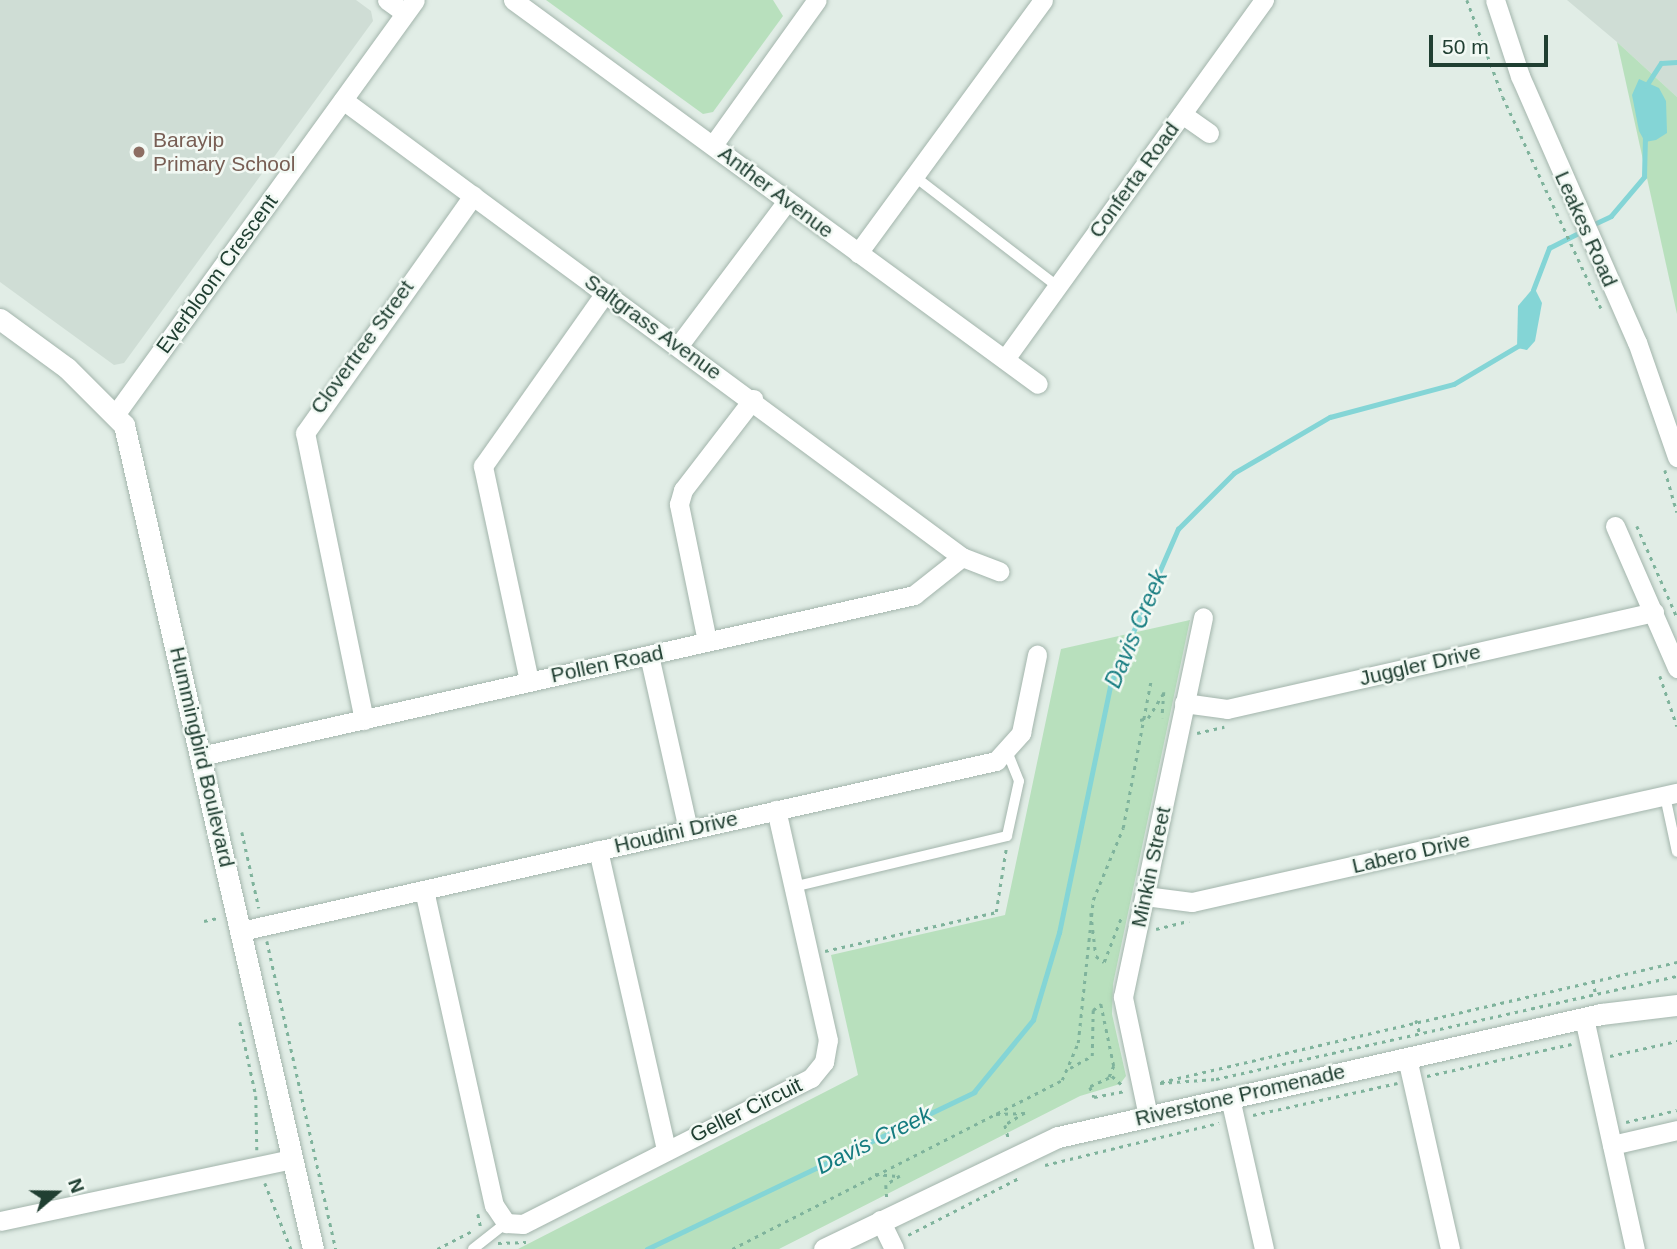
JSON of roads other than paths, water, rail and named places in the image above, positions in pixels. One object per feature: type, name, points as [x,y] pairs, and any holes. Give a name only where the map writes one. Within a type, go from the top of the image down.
[{"type":"street","points":[[387,0],[410,7]]},
{"type":"street","name":"Anther Avenue","points":[[513,0],[1038,384]]},
{"type":"street","points":[[858,253],[1043,0]]},
{"type":"street","name":"Conferta Road","points":[[1004,359],[1264,0]]},
{"type":"street","name":"Leakes Road","points":[[1495,0],[1571,198],[1601,263],[1677,457]]},
{"type":"street","points":[[713,145],[812,2]]},
{"type":"street","name":"Everbloom Crescent","points":[[117,412],[410,7]]},
{"type":"street","name":"Saltgrass Avenue","points":[[343,100],[680,345],[962,557]]},
{"type":"street","points":[[1182,114],[1209,133]]},
{"type":"street","name":"Clovertree Street","points":[[364,720],[305,433],[473,196]]},
{"type":"street","points":[[680,345],[787,201]]},
{"type":"street","points":[[529,681],[483,466],[605,293]]},
{"type":"street","points":[[0,319],[117,412]]},
{"type":"street","points":[[707,641],[679,504],[683,490],[753,399]]},
{"type":"street","name":"Hummingbird Boulevard","points":[[117,412],[201,755],[230,931],[292,1159],[313,1249]]},
{"type":"street","points":[[1615,526],[1677,668]]},
{"type":"street","points":[[962,557],[999,571]]},
{"type":"street","name":"Pollen Road","points":[[201,755],[914,595],[962,557]]},
{"type":"street","name":"Juggler Drive","points":[[1184,704],[1227,709],[1654,612]]},
{"type":"street","name":"Minkin Street","points":[[1148,1116],[1123,996],[1148,924],[1145,896],[1203,617]]},
{"type":"street","points":[[649,655],[688,829]]},
{"type":"street","points":[[1008,754],[1021,733],[1037,655]]},
{"type":"street","name":"Houdini Drive","points":[[230,931],[265,934],[424,890],[1008,754]]},
{"type":"street","name":"Labero Drive","points":[[1145,896],[1192,902],[1671,795]]},
{"type":"street","name":"Geller Circuit","points":[[502,1220],[528,1222],[818,1072],[828,1040],[776,810]]},
{"type":"street","points":[[598,850],[666,1150]]},
{"type":"street","points":[[424,890],[502,1220]]},
{"type":"street","name":"Riverstone Promenade","points":[[824,1249],[1015,1154],[1148,1116],[1584,1018],[1677,1005]]},
{"type":"street","points":[[1584,1018],[1635,1249]]},
{"type":"street","points":[[1407,1058],[1450,1249]]},
{"type":"street","points":[[1230,1098],[1264,1249]]},
{"type":"street","points":[[1612,1145],[1677,1130]]},
{"type":"street","points":[[0,1221],[292,1159]]},
{"type":"street","points":[[887,1216],[893,1246]]},
{"type":"lane","points":[[914,176],[1057,286]]},
{"type":"lane","points":[[792,887],[999,841],[1012,825],[1019,781],[1008,754]]},
{"type":"lane","points":[[1671,795],[1677,852]]},
{"type":"lane","name":"Geller Circuit","points":[[473,1249],[502,1220]]},
{"type":"water","points":[[1639,79],[1659,88],[1666,101],[1667,133],[1656,140],[1645,142],[1639,131],[1632,95]]},
{"type":"water","points":[[1534,287],[1542,303],[1535,341],[1527,350],[1517,348],[1518,306]]},
{"type":"waterway","name":"Davis Creek","points":[[1646,86],[1661,63],[1677,62]]},
{"type":"waterway","name":"Davis Creek","points":[[1590,226],[1611,216],[1644,177],[1645,137]]},
{"type":"waterway","name":"Davis Creek","points":[[1533,290],[1549,248],[1582,231]]},
{"type":"waterway","name":"Davis Creek","points":[[647,1249],[974,1092],[1033,1020],[1059,933],[1111,683],[1178,529],[1234,473],[1330,417],[1454,384],[1518,346]]},
{"type":"place","name":"Barayip Primary School","points":[[139,152]]}]
